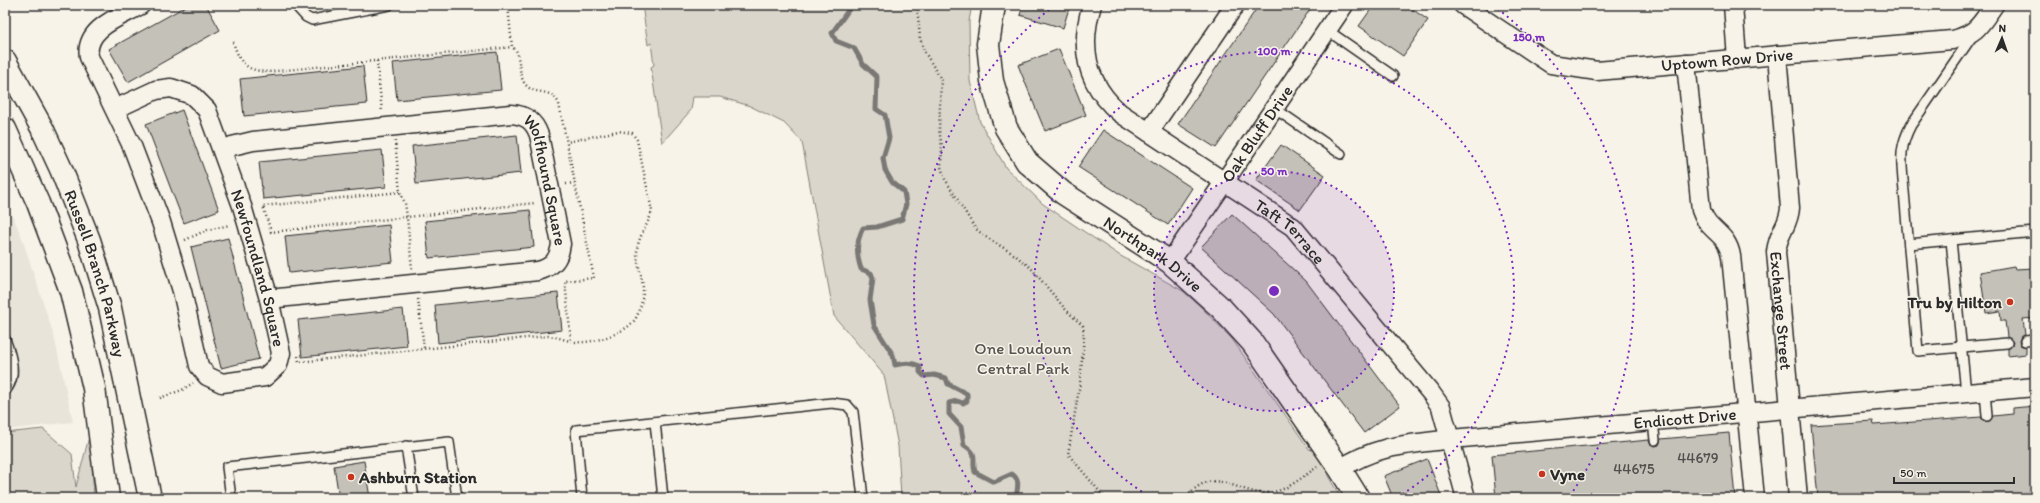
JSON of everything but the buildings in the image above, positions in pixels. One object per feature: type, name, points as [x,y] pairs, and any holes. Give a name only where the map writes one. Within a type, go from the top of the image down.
[{"type":"main road","name":"Northpark Drive","points":[[994,5],[988,44],[992,81],[1006,128],[1027,162],[1063,193],[1170,262],[1221,308],[1252,342],[1340,469],[1358,498]]},
{"type":"main road","name":"Russell Branch Parkway","points":[[5,61],[42,128],[89,240],[110,308],[150,498]]},
{"type":"main road","name":"Russell Branch Parkway","points":[[5,129],[38,204],[71,291],[94,388],[108,498]]},
{"type":"street","name":"Newfoundland Square","points":[[115,109],[156,90],[171,88],[185,92],[197,99],[207,110],[223,151],[246,220],[269,299],[281,353],[280,361],[273,372],[261,379],[222,383],[207,376],[199,366],[182,291],[161,222],[134,152],[115,109],[88,57],[88,45],[91,38],[99,29],[141,5]]},
{"type":"street","name":"Taft Terrace","points":[[1092,5],[1086,31],[1085,47],[1087,63],[1101,93],[1111,105],[1149,132],[1224,180],[1293,227],[1432,393],[1441,407],[1466,498]]},
{"type":"street","points":[[1149,132],[1235,5]]},
{"type":"street","name":"Oak Bluff Drive","points":[[1170,262],[1224,180],[1344,5]]},
{"type":"street","name":"Uptown Row Drive","points":[[1463,5],[1551,64],[1597,71],[1935,42],[1964,37],[1976,31]]},
{"type":"street","points":[[1733,5],[1737,59]]},
{"type":"street","points":[[1976,31],[1994,5]]},
{"type":"street","name":"Exchange Street","points":[[1777,55],[1790,208],[1788,222],[1777,239],[1776,252],[1798,498]]},
{"type":"street","points":[[1686,63],[1700,210],[1704,220],[1726,241],[1731,256],[1755,498]]},
{"type":"street","name":"Wolfhound Square","points":[[223,151],[232,146],[253,141],[511,114],[524,116],[531,120],[539,135],[561,244],[558,256],[550,266],[538,271],[269,299]]},
{"type":"street","name":"Endicott Drive","points":[[1340,469],[1359,456],[1377,450],[1451,439],[2035,387]]},
{"type":"lane","points":[[294,5],[312,20],[389,5]]},
{"type":"lane","points":[[1327,30],[1394,76]]},
{"type":"lane","points":[[1976,31],[1911,125],[1903,140],[1901,155],[1918,351],[2007,343]]},
{"type":"lane","points":[[1274,108],[1341,154]]},
{"type":"lane","points":[[1909,244],[2035,232]]},
{"type":"lane","points":[[1951,240],[1960,347],[1966,393]]},
{"type":"lane","points":[[5,339],[12,362],[12,376],[8,388],[5,391]]},
{"type":"lane","points":[[2025,341],[2035,340]]},
{"type":"lane","points":[[1985,391],[1987,416]]},
{"type":"lane","points":[[582,498],[576,430],[832,403],[847,405],[853,412],[863,498]]},
{"type":"lane","points":[[1653,421],[1655,440]]},
{"type":"lane","points":[[655,422],[663,498]]},
{"type":"lane","points":[[231,498],[226,467],[449,442],[457,498]]},
{"type":"lane","points":[[406,446],[414,498]]},
{"type":"path","points":[[917,5],[924,51],[941,79],[939,130],[942,147],[941,167],[945,179],[975,228],[983,235],[1016,255],[1031,268],[1066,310],[1083,326],[1084,336],[1080,383],[1068,454],[1105,498]]},
{"type":"path","points":[[233,42],[238,56],[244,65],[255,71],[261,72],[512,47]]},
{"type":"path","points":[[377,61],[382,118],[389,126],[394,136],[400,192],[405,203],[412,274],[415,283],[424,348]]},
{"type":"path","points":[[400,192],[263,206],[271,232],[536,204],[533,190],[575,183]]},
{"type":"path","points":[[185,240],[207,230],[265,214]]},
{"type":"path","points":[[1187,498],[1192,491],[1210,482],[1223,481],[1250,490],[1266,493],[1288,488],[1318,466]]},
{"type":"shaded area","points":[[5,199],[21,235],[54,336],[73,422],[5,430]]},
{"type":"green space","name":"One Loudoun Central Park","points":[[642,5],[972,5],[969,21],[970,81],[980,122],[1006,168],[1043,204],[1119,255],[1183,291],[1201,307],[1232,339],[1309,449],[1316,451],[1329,470],[1328,476],[1341,498],[901,498],[898,446],[884,375],[834,316],[802,142],[784,123],[750,106],[720,97],[693,97],[691,110],[662,143],[651,67],[654,65],[651,43],[648,45]]},
{"type":"green space","points":[[43,429],[72,454],[76,487],[90,433],[94,498],[5,498],[5,433]]},
{"type":"waterway","points":[[852,5],[832,33],[836,41],[854,48],[863,64],[877,77],[876,109],[885,115],[889,138],[883,158],[885,170],[892,182],[904,192],[906,204],[902,219],[877,227],[863,228],[859,238],[858,258],[861,269],[871,273],[873,278],[870,300],[874,325],[893,355],[895,365],[908,363],[920,366],[920,372],[924,376],[934,375],[946,378],[948,384],[967,394],[967,401],[963,403],[957,401],[949,403],[949,414],[961,427],[964,445],[969,448],[974,457],[975,472],[994,482],[1012,474],[1017,479],[1018,488],[1016,498]]},
{"type":"place","name":"Tru by Hilton","points":[[2010,302]]},
{"type":"place","name":"Vyne","points":[[1542,474]]},
{"type":"place","name":"Ashburn Station","points":[[351,477]]}]
